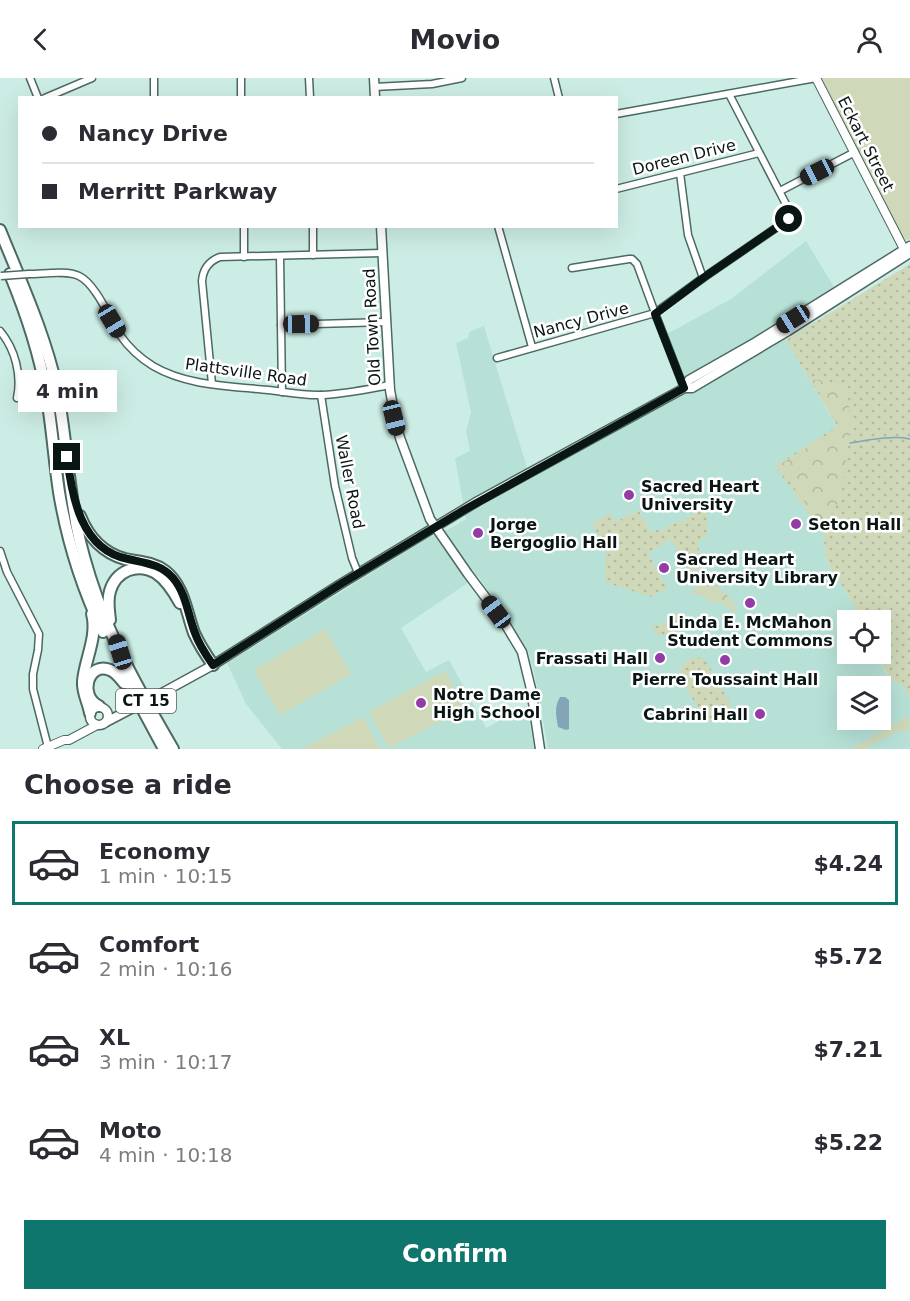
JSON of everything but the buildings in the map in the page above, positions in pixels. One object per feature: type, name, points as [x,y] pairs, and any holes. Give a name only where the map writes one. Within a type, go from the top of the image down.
[{"type":"highway","name":"CT 15","points":[[0,230],[46,348],[57,390],[71,490],[90,577],[120,652],[173,749]]},
{"type":"highway","name":"CT 15","points":[[0,249],[28,322],[41,366],[60,494],[71,546],[82,582],[130,689],[164,749]]},
{"type":"highway","points":[[71,490],[84,526],[91,537],[110,553],[155,565],[172,577],[180,588],[195,635],[213,665]]},
{"type":"highway","points":[[120,652],[110,619],[109,594],[113,583],[122,573],[138,568],[156,573],[168,585],[188,615]]},
{"type":"highway","points":[[82,582],[93,620],[91,647],[83,680],[83,690],[97,712]]},
{"type":"highway","points":[[97,712],[87,687],[88,680],[96,671],[107,669],[113,672],[130,689]]},
{"type":"main road","name":"Old Town Road","points":[[381,228],[390,386],[394,418],[400,438],[430,519],[504,622],[522,652],[531,689],[540,749]]},
{"type":"main road","points":[[97,712],[122,713],[213,665],[435,526],[684,388],[692,388],[908,251]]},
{"type":"main road","points":[[97,712],[93,723],[102,724],[122,713]]},
{"type":"main road","points":[[97,712],[109,718],[102,724]]},
{"type":"street","points":[[30,78],[37,96]]},
{"type":"street","points":[[50,96],[92,78]]},
{"type":"street","points":[[154,78],[154,96]]},
{"type":"street","points":[[241,78],[241,96]]},
{"type":"street","points":[[309,78],[310,96]]},
{"type":"street","points":[[374,83],[462,78]]},
{"type":"street","points":[[554,78],[558,96]]},
{"type":"street","points":[[618,114],[816,78]]},
{"type":"street","name":"Eckart Street","points":[[816,78],[908,251]]},
{"type":"street","name":"Nancy Drive","points":[[497,358],[655,314],[789,219],[791,215],[780,191],[729,94]]},
{"type":"street","points":[[780,191],[855,152]]},
{"type":"street","name":"Doreen Drive","points":[[618,188],[759,153]]},
{"type":"street","points":[[680,173],[688,235],[703,278]]},
{"type":"street","points":[[244,228],[244,257]]},
{"type":"street","points":[[313,228],[313,255]]},
{"type":"street","points":[[499,228],[532,347]]},
{"type":"street","points":[[212,384],[203,275],[207,266],[216,259],[382,253]]},
{"type":"street","points":[[280,256],[282,392]]},
{"type":"street","points":[[572,268],[632,260],[639,267],[684,388]]},
{"type":"street","name":"Plattsville Road","points":[[0,276],[69,273],[79,276],[89,283],[128,345],[143,359],[176,377],[212,384],[321,395],[390,386]]},
{"type":"street","points":[[281,325],[386,322]]},
{"type":"street","points":[[0,331],[10,347],[17,369],[20,385],[17,398]]},
{"type":"street","name":"Waller Road","points":[[321,395],[335,486],[352,558],[358,573]]},
{"type":"street","points":[[0,551],[7,572],[39,634],[33,689],[46,748],[81,730],[97,712]]},
{"type":"street","points":[[64,740],[69,740],[102,724]]},
{"type":"shaded area","name":"Sacred Heart University","points":[[806,241],[839,295],[781,331],[837,427],[776,466],[823,534],[827,562],[857,610],[837,610],[837,664],[881,664],[888,676],[837,676],[837,730],[891,730],[891,681],[901,684],[910,697],[910,749],[548,749],[535,676],[528,651],[478,576],[401,628],[426,672],[449,660],[486,728],[527,706],[534,749],[282,749],[246,704],[227,663],[426,539],[466,519],[455,458],[470,451],[466,431],[471,412],[456,343],[468,338],[469,332],[484,326],[528,471],[687,385],[667,334],[731,299]]},
{"type":"green space","points":[[820,78],[910,78],[910,239],[906,240],[902,236]]},
{"type":"green space","points":[[910,264],[910,697],[901,684],[892,681],[891,676],[881,664],[891,664],[891,610],[857,610],[827,562],[823,534],[775,466],[837,426],[786,340]]},
{"type":"green space","points":[[811,379],[847,388],[851,423],[841,498],[823,527],[778,466],[839,427]]},
{"type":"green space","points":[[699,503],[707,503],[707,538],[699,539],[699,558],[703,559],[703,567],[690,574],[671,539],[648,554],[668,588],[651,597],[605,582],[606,547],[592,524],[610,513],[616,522],[638,510],[652,533],[659,529],[661,531],[674,522],[676,524],[694,514],[692,510]]},
{"type":"green space","points":[[706,580],[716,584],[731,599],[737,613],[724,605],[710,602],[703,596],[693,596],[691,593],[699,583]]},
{"type":"green space","points":[[678,612],[683,619],[677,631],[670,635],[656,634],[652,627],[663,623]]},
{"type":"green space","points":[[325,629],[351,674],[280,715],[254,670]]},
{"type":"green space","points":[[697,657],[705,659],[731,704],[728,714],[718,721],[704,719],[679,675],[685,663]]},
{"type":"green space","points":[[446,671],[464,709],[389,748],[369,712]]},
{"type":"green space","points":[[908,716],[910,722],[907,724],[910,725],[910,732],[897,731],[864,749],[852,749],[884,730],[891,730],[891,726]]},
{"type":"green space","points":[[363,717],[380,749],[301,749]]},
{"type":"water","points":[[560,697],[569,700],[569,729],[566,730],[558,727],[557,723],[556,708]]},
{"type":"waterway","points":[[850,443],[873,439],[910,439]]},
{"type":"place","name":"Sacred Heart University","points":[[629,495]]},
{"type":"place","name":"Seton Hall","points":[[796,524]]},
{"type":"place","name":"Jorge Bergoglio Hall","points":[[478,533]]},
{"type":"place","name":"Sacred Heart University Library","points":[[664,568]]},
{"type":"place","name":"Linda E. McMahon Student Commons","points":[[750,603]]},
{"type":"place","name":"Frassati Hall","points":[[660,658]]},
{"type":"place","name":"Pierre Toussaint Hall","points":[[725,660]]},
{"type":"place","name":"Notre Dame High School","points":[[421,703]]},
{"type":"place","name":"Cabrini Hall","points":[[760,714]]},
{"type":"route","points":[[67,457],[71,490],[84,526],[91,537],[110,553],[155,565],[172,577],[183,595],[195,635],[213,665],[339,585],[508,484],[684,388],[655,314],[789,219]]}]
